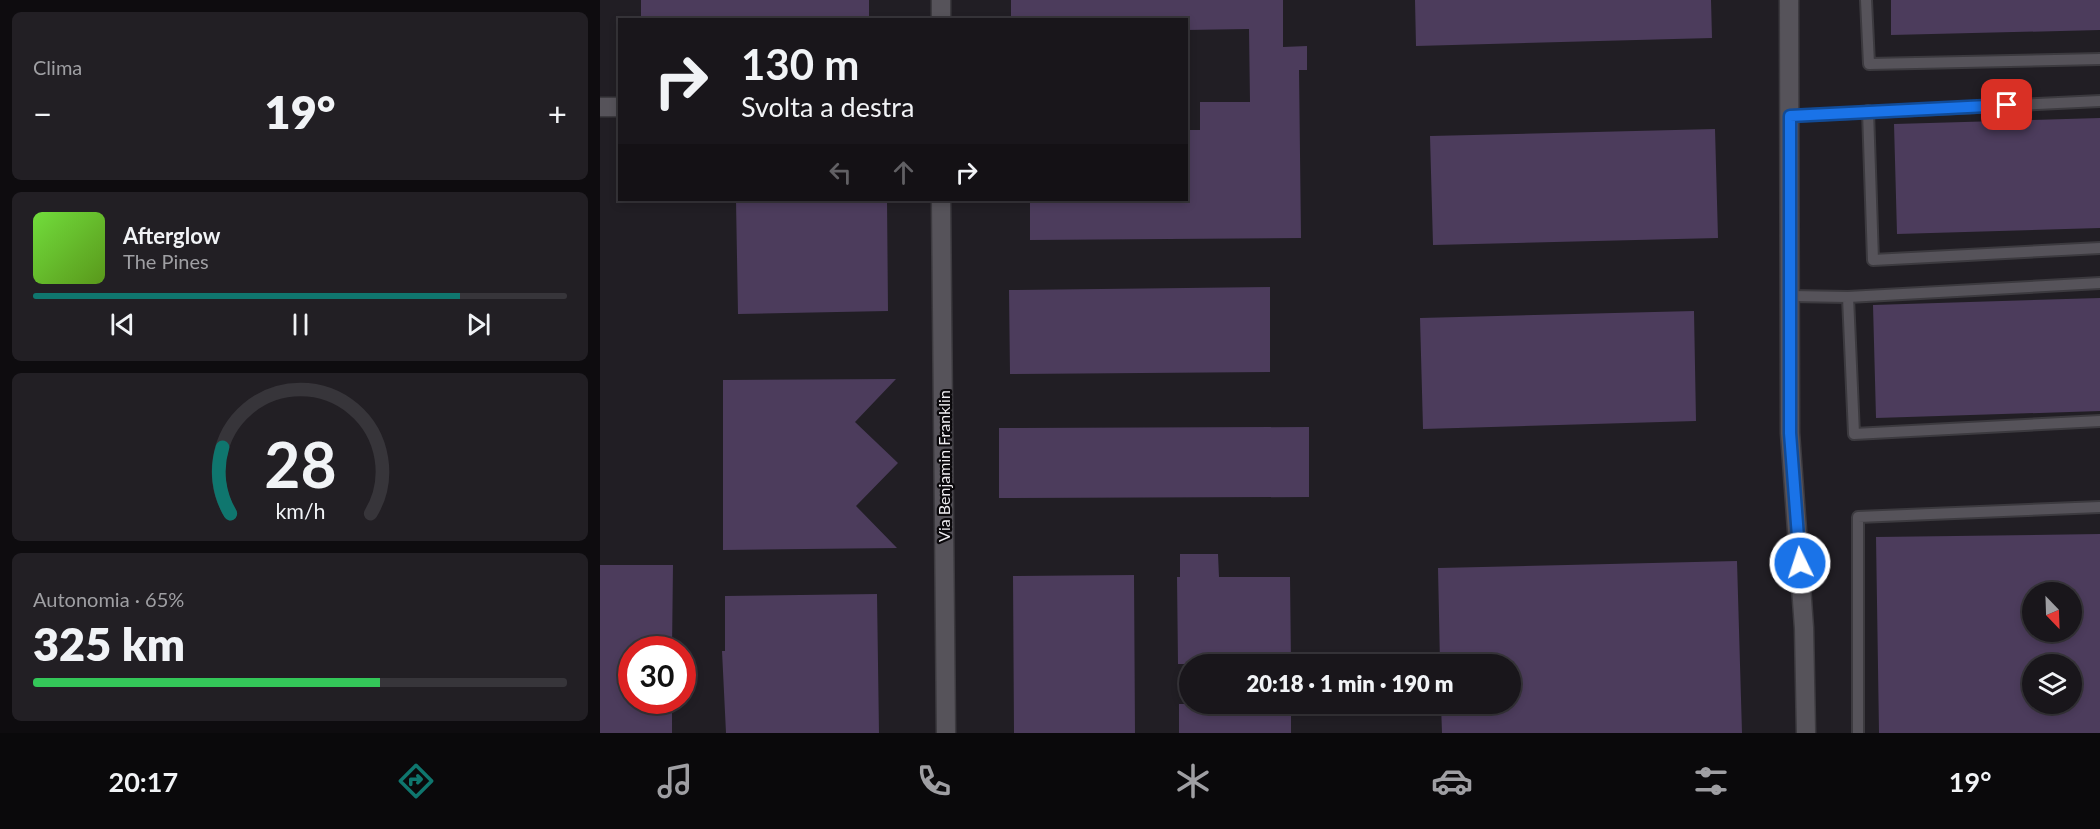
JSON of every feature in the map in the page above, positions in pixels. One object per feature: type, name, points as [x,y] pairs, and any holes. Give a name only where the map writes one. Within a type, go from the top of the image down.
[{"type":"street","points":[[941,0],[941,18]]},
{"type":"street","points":[[1790,0],[1790,433],[1804,628],[1806,733]]},
{"type":"street","points":[[600,107],[618,107]]},
{"type":"street","name":"Via Benjamin Franklin","points":[[941,201],[946,733]]},
{"type":"lane","points":[[1866,0],[1869,64],[2100,59]]},
{"type":"lane","points":[[1790,116],[2100,101]]},
{"type":"lane","points":[[1868,111],[1873,260],[2100,248]]},
{"type":"lane","points":[[1791,296],[1848,297],[2100,283]]},
{"type":"lane","points":[[1848,297],[1854,434],[2100,421]]},
{"type":"lane","points":[[1858,733],[1858,517],[2100,507]]},
{"type":"building","points":[[641,0],[869,0],[869,18],[641,18]]},
{"type":"building","points":[[1011,0],[1283,0],[1283,47],[1307,46],[1307,70],[1299,70],[1301,238],[1030,240],[1030,201],[1188,201],[1188,130],[1200,130],[1200,102],[1250,102],[1249,29],[1188,30],[1188,18],[1011,18]]},
{"type":"building","points":[[1415,0],[1711,0],[1712,38],[1416,46]]},
{"type":"building","points":[[1891,0],[2100,0],[2100,30],[1891,35]]},
{"type":"building","points":[[2100,118],[2100,228],[1897,234],[1894,124]]},
{"type":"building","points":[[1715,129],[1718,238],[1433,245],[1430,136]]},
{"type":"building","points":[[736,201],[887,201],[888,311],[738,314]]},
{"type":"building","points":[[1270,287],[1270,372],[1010,374],[1009,290]]},
{"type":"building","points":[[2100,298],[2100,411],[1876,418],[1873,305]]},
{"type":"building","points":[[1694,311],[1696,421],[1423,429],[1420,318]]},
{"type":"building","points":[[896,379],[855,422],[898,463],[856,506],[897,548],[723,550],[723,380]]},
{"type":"building","points":[[1309,427],[1309,497],[999,498],[999,428]]},
{"type":"building","points":[[2100,534],[2100,733],[1879,733],[1876,537]]},
{"type":"building","points":[[1180,554],[1218,554],[1219,577],[1290,577],[1291,654],[1179,654],[1178,664],[1177,577],[1180,577]]},
{"type":"building","points":[[1737,561],[1742,733],[1442,733],[1441,714],[1521,714],[1521,654],[1440,654],[1438,568]]},
{"type":"building","points":[[600,565],[673,565],[672,636],[618,636],[618,714],[672,714],[672,733],[600,733]]},
{"type":"building","points":[[1134,575],[1135,733],[1014,733],[1013,576]]},
{"type":"building","points":[[877,594],[879,733],[726,733],[722,651],[725,651],[725,596]]},
{"type":"building","points":[[1179,714],[1291,714],[1291,733],[1179,733]]},
{"type":"route","points":[[1800,563],[1790,433],[1790,116],[2007,105]]}]
